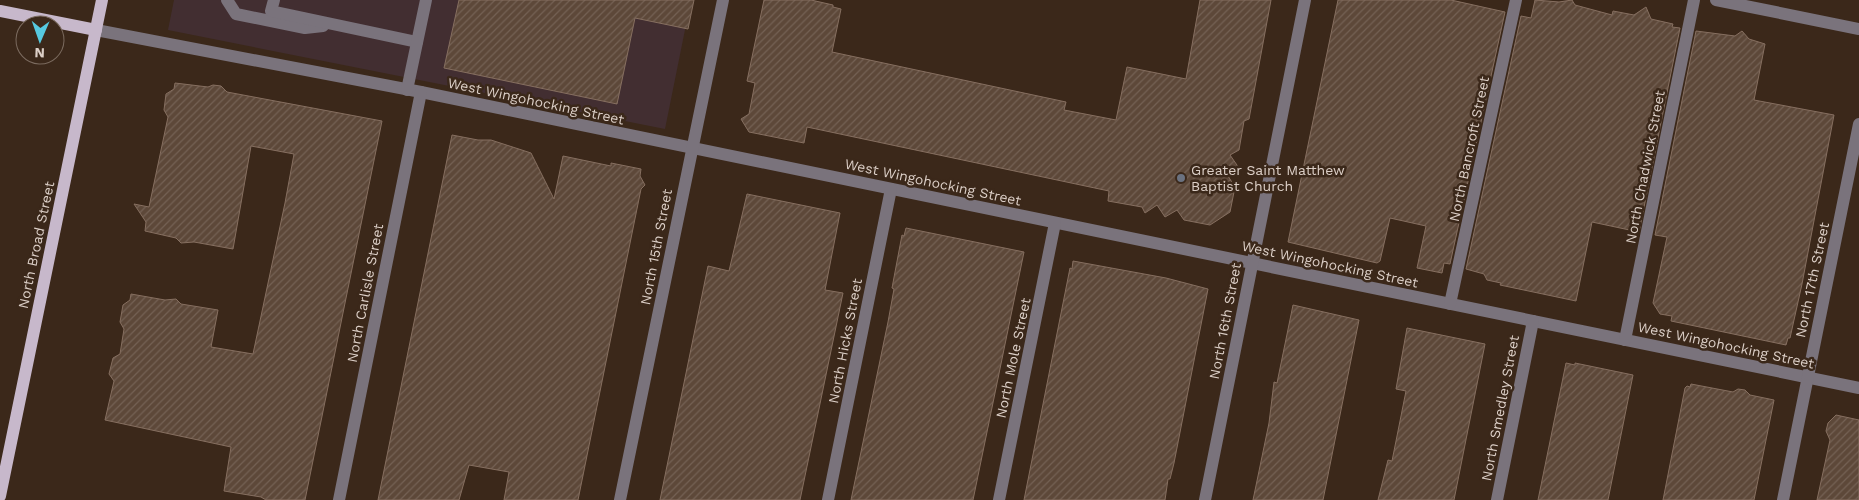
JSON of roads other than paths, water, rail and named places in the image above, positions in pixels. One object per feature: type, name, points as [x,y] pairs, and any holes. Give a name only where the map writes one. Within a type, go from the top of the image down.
[{"type":"main road","name":"North Broad Street","points":[[0,496],[102,0]]},
{"type":"main road","name":"West Wingohocking Street","points":[[0,11],[96,30]]},
{"type":"street","points":[[227,0],[236,14],[305,28],[333,24]]},
{"type":"street","points":[[407,90],[426,0]]},
{"type":"street","name":"North 15th Street","points":[[620,500],[723,0]]},
{"type":"street","name":"North 16th Street","points":[[1205,500],[1305,0]]},
{"type":"street","name":"North Bancroft Street","points":[[1450,304],[1516,0]]},
{"type":"street","name":"North Chadwick Street","points":[[1625,340],[1694,0]]},
{"type":"street","points":[[1716,0],[1859,29]]},
{"type":"street","points":[[273,6],[333,24],[417,42]]},
{"type":"street","name":"West Wingohocking Street","points":[[96,30],[421,92],[1859,388]]},
{"type":"street","name":"North Carlisle Street","points":[[339,500],[421,92]]},
{"type":"street","name":"North 17th Street","points":[[1783,500],[1859,124]]},
{"type":"street","name":"North Hicks Street","points":[[828,500],[891,189]]},
{"type":"street","name":"North Mole Street","points":[[999,500],[1056,223]]},
{"type":"street","name":"North Smedley Street","points":[[1497,500],[1533,321]]},
{"type":"place","name":"Greater Saint Matthew Baptist Church","points":[[1181,178]]}]
